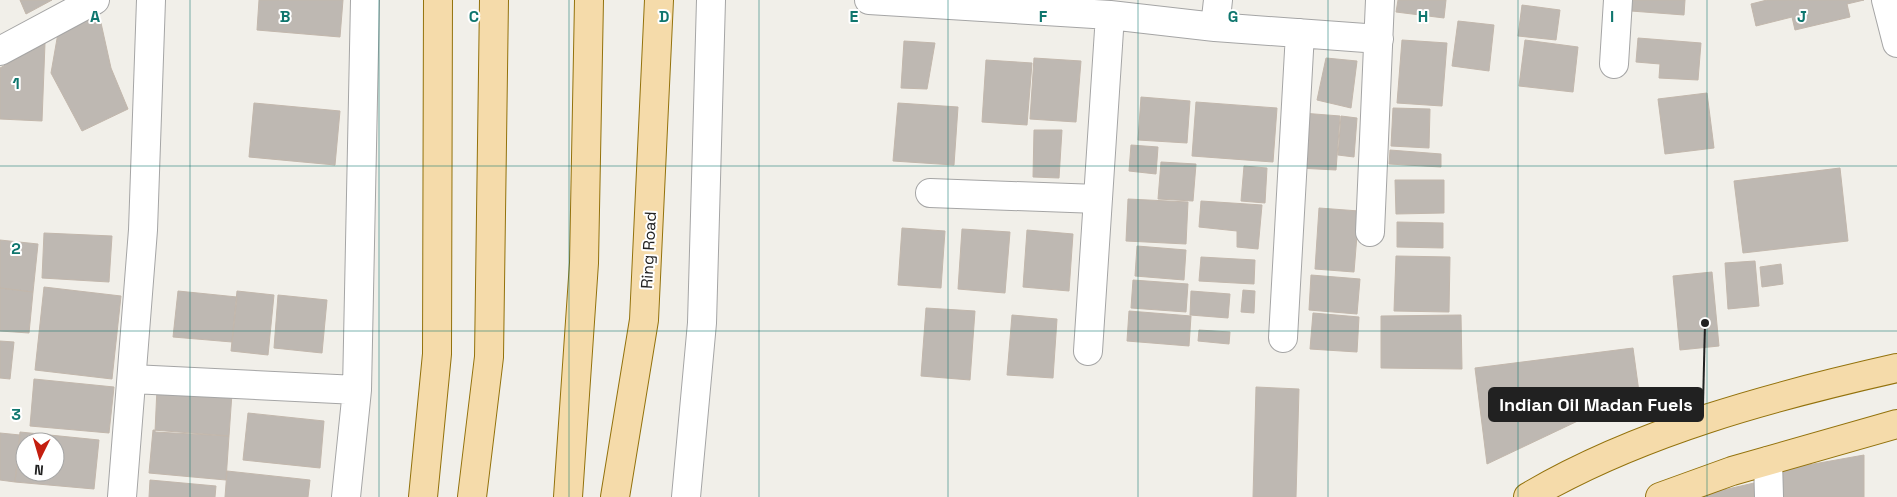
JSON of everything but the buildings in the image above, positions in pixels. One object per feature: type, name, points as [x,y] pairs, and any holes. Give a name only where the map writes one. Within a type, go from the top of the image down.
[{"type":"main road","points":[[423,497],[437,354],[438,0]]},
{"type":"main road","points":[[472,497],[489,357],[494,0]]},
{"type":"main road","points":[[568,497],[584,263],[589,0]]},
{"type":"main road","name":"Ring Road","points":[[615,497],[644,320],[659,0]]},
{"type":"main road","points":[[1528,497],[1563,476],[1673,429],[1849,379],[1897,368]]},
{"type":"main road","points":[[1660,497],[1768,461],[1897,424]]},
{"type":"street","points":[[0,51],[95,0]]},
{"type":"street","points":[[122,497],[143,230],[151,0]]},
{"type":"street","points":[[346,497],[357,390],[365,0]]},
{"type":"street","points":[[686,497],[702,323],[711,0]]},
{"type":"street","points":[[869,0],[1110,15],[1215,27],[1378,39]]},
{"type":"street","points":[[1215,27],[1218,0]]},
{"type":"street","points":[[1370,232],[1380,0]]},
{"type":"street","points":[[1614,64],[1618,0]]},
{"type":"street","points":[[1886,0],[1897,42]]},
{"type":"street","points":[[1088,351],[1110,15]]},
{"type":"street","points":[[1284,338],[1300,33]]},
{"type":"street","points":[[930,193],[1098,199]]},
{"type":"street","points":[[132,379],[357,390]]},
{"type":"street","points":[[1768,461],[1769,497]]},
{"type":"place","name":"Indian Oil Madan Fuels","points":[[1705,323]]}]
